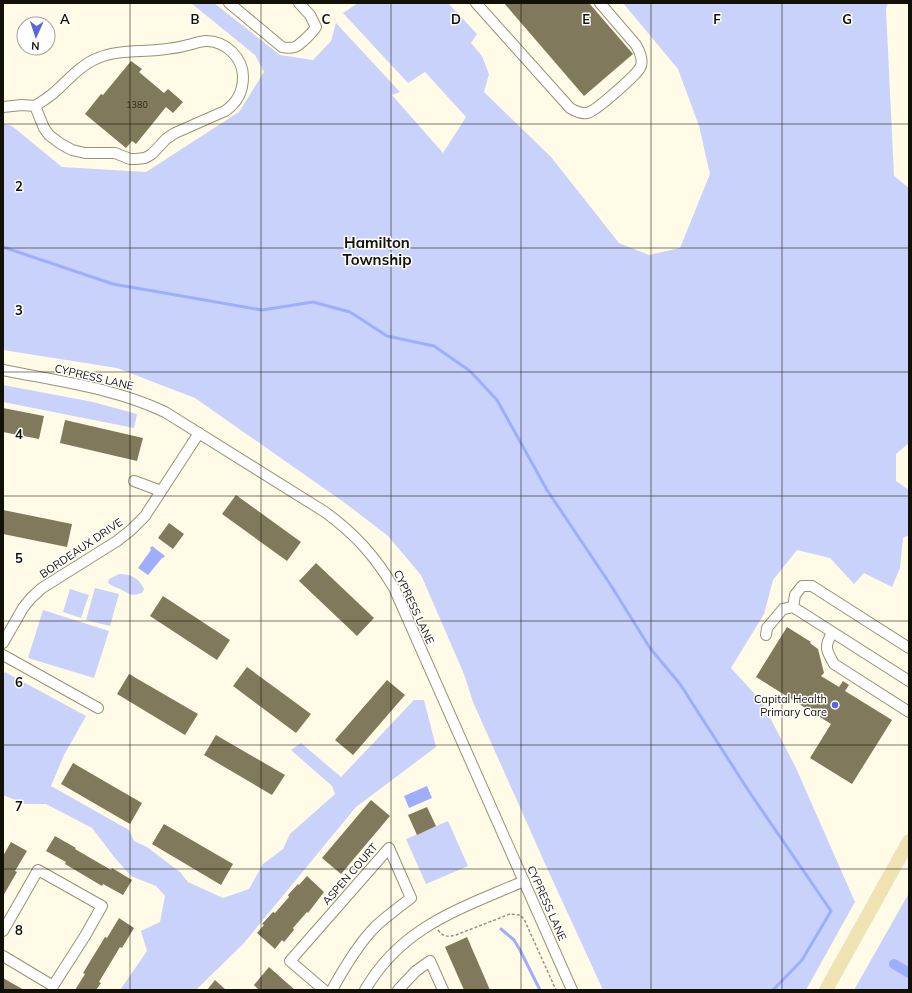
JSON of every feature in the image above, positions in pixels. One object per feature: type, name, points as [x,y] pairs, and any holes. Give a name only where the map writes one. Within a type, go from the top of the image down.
[{"type":"main road","points":[[826,990],[909,841]]},
{"type":"street","points":[[229,3],[282,48],[296,47],[314,31],[316,27],[310,15],[299,3]]},
{"type":"street","points":[[476,3],[570,108],[579,112],[588,113],[596,109],[634,75],[640,68],[642,60],[636,45],[600,3]]},
{"type":"street","points":[[3,107],[22,105],[36,106],[57,91],[66,80],[90,62],[112,53],[168,49],[205,41],[218,43],[228,48],[236,55],[242,69],[243,78],[240,95],[230,107],[225,111],[166,138],[152,154],[145,158],[136,160],[115,153],[85,153],[72,150],[61,144],[46,132],[36,106]]},
{"type":"street","name":"CYPRESS LANE","points":[[3,370],[123,395],[144,402],[165,412],[199,433],[341,524],[359,539],[384,570],[394,588],[572,990]]},
{"type":"street","name":"BORDEAUX DRIVE","points":[[3,643],[23,608],[42,588],[117,541],[145,516],[199,433]]},
{"type":"street","points":[[134,481],[161,491]]},
{"type":"street","points":[[793,607],[795,595],[802,586],[812,586],[909,648]]},
{"type":"street","points":[[766,635],[767,628],[783,609],[793,607],[909,681]]},
{"type":"street","points":[[832,632],[826,643],[827,652],[834,664],[909,712]]},
{"type":"street","points":[[3,655],[98,708]]},
{"type":"street","name":"ASPEN COURT","points":[[324,990],[290,961],[389,848],[410,898],[376,926],[342,972],[332,990]]},
{"type":"street","points":[[3,931],[38,870],[102,906],[53,986],[3,956]]},
{"type":"street","points":[[365,990],[383,962],[414,934],[432,922],[524,881]]},
{"type":"street","points":[[398,990],[416,971],[430,961],[443,990]]},
{"type":"path","points":[[432,922],[443,936],[449,937],[510,914],[520,915],[524,919],[556,990]]},
{"type":"shaded area","points":[[191,3],[214,3],[280,55],[313,60],[331,41],[336,23],[400,92],[392,95],[443,153],[466,117],[425,72],[408,83],[343,13],[358,3],[448,3],[477,34],[471,43],[482,56],[489,74],[484,92],[551,157],[619,243],[649,255],[680,248],[710,174],[699,126],[678,69],[623,3],[888,3],[886,9],[894,176],[909,188],[909,443],[896,454],[896,481],[909,490],[909,535],[903,538],[900,568],[892,587],[864,573],[854,584],[830,558],[797,550],[773,580],[764,614],[731,668],[762,702],[796,768],[855,902],[806,990],[603,990],[473,702],[464,674],[421,575],[388,536],[345,503],[195,398],[117,368],[3,350],[3,124],[12,126],[62,167],[146,172],[239,112],[264,72],[255,55]]},
{"type":"shaded area","points":[[3,385],[93,402],[137,414],[134,428],[3,402]]},
{"type":"shaded area","points":[[119,574],[131,576],[137,579],[144,589],[142,593],[135,595],[130,594],[108,583],[109,579]]},
{"type":"shaded area","points":[[95,588],[119,594],[110,626],[86,620]]},
{"type":"shaded area","points":[[70,589],[89,595],[81,618],[63,612]]},
{"type":"shaded area","points":[[43,610],[109,631],[94,678],[28,658]]},
{"type":"shaded area","points":[[5,672],[86,716],[64,755],[51,786],[129,830],[134,841],[147,847],[180,872],[188,882],[223,898],[249,889],[263,864],[283,849],[290,834],[335,794],[332,786],[291,750],[301,743],[341,777],[414,700],[424,700],[436,747],[356,807],[244,943],[196,990],[120,990],[147,951],[141,931],[160,922],[165,896],[156,886],[131,876],[92,828],[46,804],[25,804],[3,795],[3,676]]},
{"type":"shaded area","points":[[448,821],[468,866],[426,884],[406,839]]},
{"type":"shaded area","points":[[909,893],[909,990],[854,990]]},
{"type":"water","points":[[152,546],[165,556],[148,575],[138,568],[151,550],[150,548]]},
{"type":"water","points":[[427,786],[432,798],[409,808],[404,796]]},
{"type":"building","points":[[504,3],[589,3],[633,54],[584,96]]},
{"type":"building","points":[[131,61],[142,69],[139,72],[164,93],[168,89],[183,102],[173,113],[166,107],[136,144],[132,141],[126,148],[85,114]]},
{"type":"building","points":[[3,408],[44,416],[39,439],[3,432]]},
{"type":"building","points":[[65,420],[143,438],[137,461],[60,443]]},
{"type":"building","points":[[236,495],[301,542],[287,561],[222,514]]},
{"type":"building","points":[[3,510],[72,524],[67,547],[3,534]]},
{"type":"building","points":[[169,523],[184,534],[173,549],[158,538]]},
{"type":"building","points":[[316,563],[374,618],[357,636],[299,581]]},
{"type":"building","points":[[163,596],[230,640],[217,660],[150,616]]},
{"type":"building","name":"Capital Health Primary Care","points":[[787,627],[811,642],[810,643],[818,649],[824,673],[821,676],[839,687],[843,681],[849,685],[845,691],[892,720],[852,784],[810,758],[831,724],[756,677]]},
{"type":"building","points":[[247,667],[311,714],[296,733],[233,686]]},
{"type":"building","points":[[129,674],[198,714],[185,735],[117,694]]},
{"type":"building","points":[[387,680],[405,695],[353,755],[335,740]]},
{"type":"building","points":[[216,735],[285,775],[272,795],[204,755]]},
{"type":"building","points":[[73,763],[142,803],[130,824],[61,784]]},
{"type":"building","points":[[371,800],[390,816],[341,874],[322,858]]},
{"type":"building","points":[[427,807],[436,826],[417,835],[408,815]]},
{"type":"building","points":[[164,824],[233,864],[221,885],[152,844]]},
{"type":"building","points":[[55,836],[111,870],[112,868],[132,880],[123,895],[103,884],[102,886],[65,864],[66,862],[46,851]]},
{"type":"building","points":[[11,842],[27,851],[3,896],[3,856]]},
{"type":"building","points":[[307,876],[324,892],[308,913],[307,912],[293,928],[294,930],[284,942],[282,940],[275,949],[257,933],[264,925],[262,924],[273,912],[275,913],[289,897],[288,895]]},
{"type":"building","points":[[119,918],[134,928],[122,948],[120,947],[99,982],[101,983],[96,990],[75,990],[85,974],[83,973],[105,937],[107,938]]},
{"type":"building","points":[[467,937],[490,990],[464,990],[445,947]]},
{"type":"building","points":[[269,967],[295,990],[259,990],[254,985]]},
{"type":"building","points":[[3,978],[24,990],[3,990]]},
{"type":"building","points":[[215,980],[226,990],[207,990]]},
{"type":"waterway","points":[[3,247],[113,284],[262,310],[313,302],[350,312],[387,336],[434,346],[470,371],[497,400],[547,490],[610,584],[650,648],[680,684],[750,793],[831,911],[802,960],[773,990]]},
{"type":"waterway","points":[[501,929],[514,940],[540,990]]},
{"type":"waterway","points":[[894,964],[909,973]]},
{"type":"place","name":"Capital Health Primary Care","points":[[835,705]]},
{"type":"district","name":"Hamilton Township","points":[[377,250]]}]
